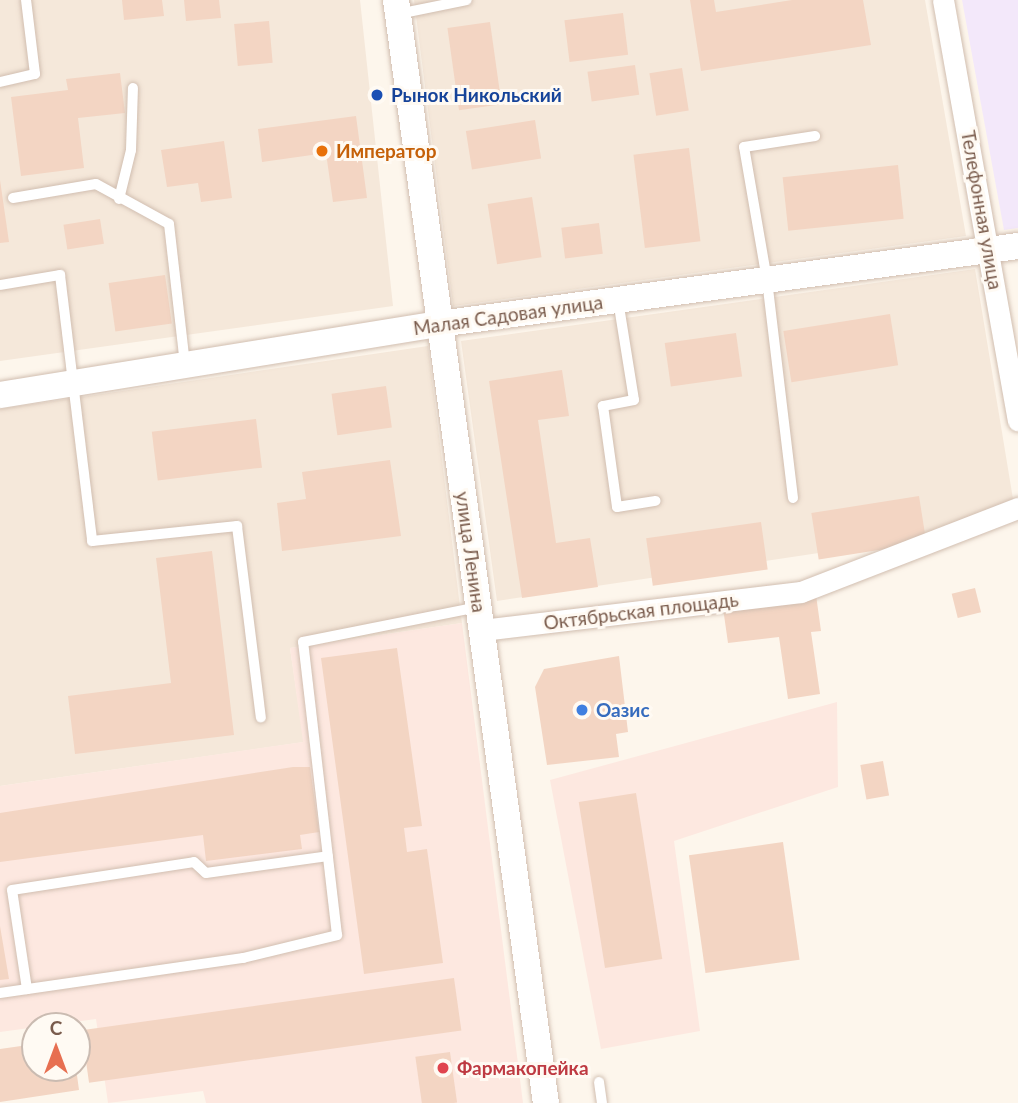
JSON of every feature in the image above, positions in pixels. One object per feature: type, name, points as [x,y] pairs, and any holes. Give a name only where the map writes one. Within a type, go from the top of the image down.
[{"type":"street","name":"Телефонная улица","points":[[943,0],[1017,406]]},
{"type":"street","name":"улица Ленина","points":[[397,7],[546,1103]]},
{"type":"street","name":"Малая Садовая улица","points":[[0,395],[439,324],[1018,246]]},
{"type":"street","name":"Октябрьская площадь","points":[[480,618],[801,593],[1018,508]]},
{"type":"lane","points":[[0,82],[35,74],[26,0]]},
{"type":"lane","points":[[397,7],[467,0]]},
{"type":"lane","points":[[119,199],[131,150],[134,88]]},
{"type":"lane","points":[[793,498],[767,280],[744,147],[815,136]]},
{"type":"lane","points":[[13,198],[96,184],[119,199],[169,224],[185,365]]},
{"type":"lane","points":[[0,285],[60,275],[92,541],[237,526],[261,718]]},
{"type":"lane","points":[[618,300],[634,400],[603,406],[617,507],[656,501]]},
{"type":"lane","points":[[0,993],[243,958],[337,935],[303,642],[480,618]]},
{"type":"lane","points":[[27,989],[12,890],[194,862],[206,873],[328,856]]},
{"type":"lane","points":[[599,1082],[602,1103]]},
{"type":"shaded area","points":[[0,0],[360,0],[393,306],[0,361]]},
{"type":"shaded area","points":[[414,0],[925,0],[966,236],[453,306]]},
{"type":"shaded area","points":[[962,0],[1018,0],[1018,228],[1004,230]]},
{"type":"shaded area","points":[[975,269],[1013,499],[912,539],[497,601],[461,341]]},
{"type":"shaded area","points":[[428,346],[462,623],[290,648],[304,742],[0,786],[0,409]]},
{"type":"shaded area","points":[[462,623],[523,1103],[206,1103],[203,1091],[108,1103],[96,1019],[91,1020],[91,1012],[21,1012],[21,1029],[0,1032],[0,786],[303,742],[290,648]]},
{"type":"shaded area","points":[[837,702],[838,787],[674,841],[700,1031],[601,1049],[550,780]]},
{"type":"building","points":[[122,0],[162,0],[164,16],[124,20]]},
{"type":"building","points":[[184,0],[219,0],[221,18],[186,21]]},
{"type":"building","points":[[690,0],[714,0],[716,12],[792,0],[863,0],[871,45],[701,71]]},
{"type":"building","points":[[623,13],[628,55],[570,62],[564,20]]},
{"type":"building","points":[[269,21],[273,63],[238,66],[234,24]]},
{"type":"building","points":[[490,22],[502,104],[459,110],[447,28]]},
{"type":"building","points":[[635,65],[639,95],[592,101],[587,72]]},
{"type":"building","points":[[682,68],[689,110],[656,116],[649,73]]},
{"type":"building","points":[[120,73],[125,113],[78,118],[84,168],[21,176],[11,97],[68,90],[66,79]]},
{"type":"building","points":[[356,116],[367,198],[333,202],[326,153],[262,162],[258,129]]},
{"type":"building","points":[[535,120],[541,159],[472,169],[466,131]]},
{"type":"building","points":[[224,141],[232,198],[201,202],[198,183],[167,187],[161,150]]},
{"type":"building","points":[[689,148],[700,241],[645,248],[633,155]]},
{"type":"building","points":[[898,165],[904,219],[788,231],[783,177]]},
{"type":"building","points":[[0,180],[9,242],[0,243]]},
{"type":"building","points":[[532,197],[542,257],[497,264],[488,204]]},
{"type":"building","points":[[100,219],[104,244],[67,249],[63,225]]},
{"type":"building","points":[[599,223],[603,254],[565,258],[561,228]]},
{"type":"building","points":[[165,275],[172,324],[115,331],[109,283]]},
{"type":"building","points":[[890,314],[898,365],[791,382],[783,331]]},
{"type":"building","points":[[736,333],[742,377],[671,387],[665,343]]},
{"type":"building","points":[[562,370],[569,416],[538,420],[556,543],[590,538],[598,587],[522,598],[489,381]]},
{"type":"building","points":[[386,386],[392,428],[337,435],[332,394]]},
{"type":"building","points":[[256,419],[262,468],[158,480],[152,432]]},
{"type":"building","points":[[390,460],[401,536],[282,551],[277,503],[306,499],[302,472]]},
{"type":"building","points":[[919,496],[926,542],[819,559],[811,513]]},
{"type":"building","points":[[761,522],[768,570],[653,586],[646,538]]},
{"type":"building","points":[[212,551],[234,735],[75,754],[68,696],[171,683],[156,558]]},
{"type":"building","points":[[975,588],[981,612],[958,618],[952,594]]},
{"type":"building","points":[[816,595],[821,631],[811,632],[820,694],[788,699],[779,637],[728,643],[723,608]]},
{"type":"building","points":[[397,648],[422,826],[404,828],[407,852],[427,849],[443,963],[364,974],[321,658]]},
{"type":"building","points":[[619,656],[628,732],[616,734],[619,757],[547,765],[535,687],[544,669]]},
{"type":"building","points":[[883,761],[889,795],[866,799],[860,765]]},
{"type":"building","points":[[293,767],[310,767],[319,832],[300,835],[302,849],[206,861],[203,835],[0,862],[0,813]]},
{"type":"building","points":[[636,793],[662,959],[605,968],[579,802]]},
{"type":"building","points":[[783,842],[800,960],[705,973],[689,855]]},
{"type":"building","points":[[0,926],[9,979],[0,980]]},
{"type":"building","points":[[454,978],[461,1030],[89,1083],[91,1029]]},
{"type":"building","points":[[21,1046],[21,1082],[78,1082],[79,1090],[0,1102],[0,1049]]},
{"type":"building","points":[[450,1052],[457,1103],[422,1103],[415,1057]]},
{"type":"place","name":"Рынок Никольский","points":[[377,95]]},
{"type":"place","name":"Император","points":[[322,151]]},
{"type":"place","name":"Оазис","points":[[582,710]]},
{"type":"place","name":"Фармакопейка","points":[[443,1068]]}]
